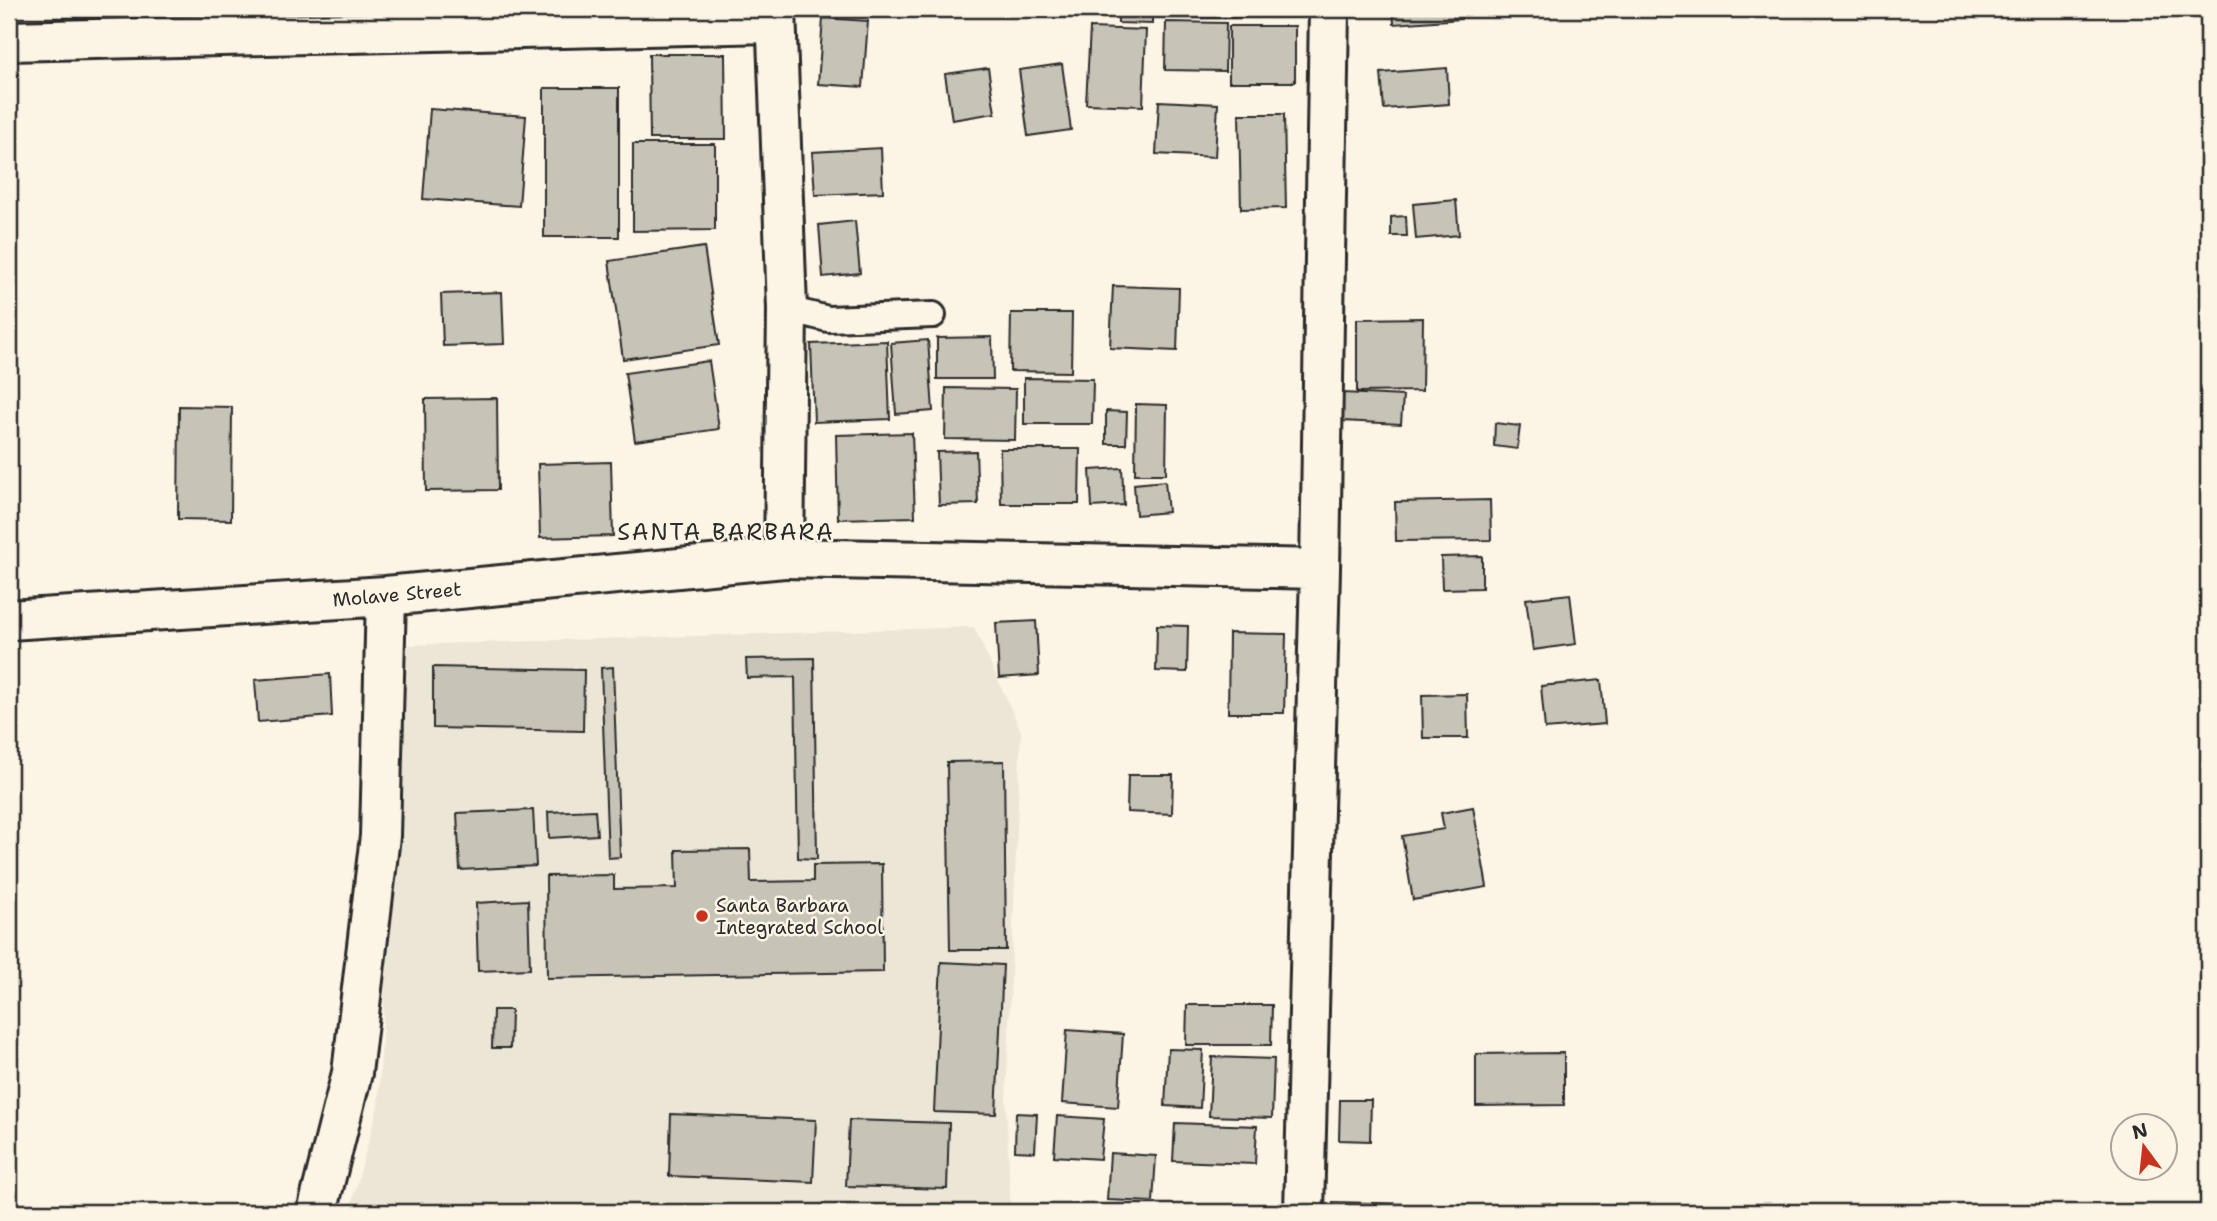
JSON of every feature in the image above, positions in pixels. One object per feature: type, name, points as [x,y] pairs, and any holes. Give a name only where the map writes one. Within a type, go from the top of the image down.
[{"type":"street","points":[[1304,1212],[1320,569],[1329,9]]},
{"type":"street","points":[[9,41],[776,16],[787,309],[784,558]]},
{"type":"street","name":"Molave Street","points":[[9,620],[386,596],[784,558],[1320,569]]},
{"type":"street","points":[[317,1212],[352,1073],[380,836],[386,596]]},
{"type":"lane","points":[[787,309],[828,319],[933,315]]},
{"type":"shaded area","name":"Santa Barbara Integrated School","points":[[974,627],[1021,731],[1006,1101],[1011,1212],[351,1206],[378,1106],[406,645]]},
{"type":"building","points":[[1118,9],[1152,9],[1152,24],[1118,23]]},
{"type":"building","points":[[1165,9],[1296,9],[1296,17],[1164,18]]},
{"type":"building","points":[[1393,9],[1461,9],[1461,19],[1394,24]]},
{"type":"building","points":[[823,18],[868,21],[863,87],[818,84]]},
{"type":"building","points":[[1166,22],[1226,23],[1225,71],[1165,70]]},
{"type":"building","points":[[1229,26],[1295,26],[1295,82],[1229,82]]},
{"type":"building","points":[[1090,28],[1146,30],[1143,106],[1086,104]]},
{"type":"building","points":[[649,54],[725,54],[726,139],[650,139]]},
{"type":"building","points":[[1062,64],[1071,130],[1028,136],[1019,70]]},
{"type":"building","points":[[988,68],[995,113],[952,120],[945,74]]},
{"type":"building","points":[[1447,68],[1449,104],[1384,109],[1381,73]]},
{"type":"building","points":[[544,88],[619,88],[619,237],[544,237]]},
{"type":"building","points":[[1159,101],[1218,104],[1215,157],[1156,154]]},
{"type":"building","points":[[430,109],[526,116],[519,206],[423,199]]},
{"type":"building","points":[[1239,114],[1284,114],[1286,208],[1241,209]]},
{"type":"building","points":[[633,144],[715,144],[715,230],[633,231]]},
{"type":"building","points":[[881,148],[883,192],[815,195],[812,152]]},
{"type":"building","points":[[1456,200],[1459,235],[1416,239],[1413,204]]},
{"type":"building","points":[[1406,216],[1407,236],[1391,236],[1391,217]]},
{"type":"building","points":[[855,221],[860,273],[823,277],[819,225]]},
{"type":"building","points":[[704,247],[719,345],[623,359],[609,261]]},
{"type":"building","points":[[1113,286],[1179,288],[1177,351],[1110,348]]},
{"type":"building","points":[[502,292],[504,344],[443,346],[441,294]]},
{"type":"building","points":[[1011,313],[1072,313],[1071,372],[1010,371]]},
{"type":"building","points":[[1423,318],[1422,391],[1357,392],[1357,319]]},
{"type":"building","points":[[992,337],[993,379],[937,379],[937,338]]},
{"type":"building","points":[[928,340],[933,411],[896,414],[891,343]]},
{"type":"building","points":[[887,341],[890,419],[814,422],[811,344]]},
{"type":"building","points":[[709,361],[719,429],[635,441],[625,373]]},
{"type":"building","points":[[1024,378],[1093,379],[1092,424],[1024,424]]},
{"type":"building","points":[[946,388],[1016,389],[1015,440],[945,439]]},
{"type":"building","points":[[1343,393],[1403,396],[1401,424],[1342,421]]},
{"type":"building","points":[[497,398],[498,490],[426,491],[425,399]]},
{"type":"building","points":[[1136,404],[1167,405],[1166,474],[1135,474]]},
{"type":"building","points":[[179,406],[232,407],[231,520],[178,519]]},
{"type":"building","points":[[1106,411],[1127,412],[1126,444],[1106,444]]},
{"type":"building","points":[[1495,423],[1520,426],[1517,449],[1494,446]]},
{"type":"building","points":[[912,433],[915,517],[838,519],[836,435]]},
{"type":"building","points":[[1000,449],[1080,449],[1079,504],[1001,504]]},
{"type":"building","points":[[976,451],[978,504],[939,505],[937,452]]},
{"type":"building","points":[[611,462],[613,536],[540,538],[538,464]]},
{"type":"building","points":[[1122,468],[1124,505],[1092,507],[1090,470]]},
{"type":"building","points":[[1165,481],[1168,512],[1136,515],[1134,484]]},
{"type":"building","points":[[1490,500],[1491,540],[1396,541],[1395,502]]},
{"type":"building","points":[[1482,556],[1482,588],[1442,589],[1441,557]]},
{"type":"building","points":[[1570,594],[1576,644],[1533,650],[1526,599]]},
{"type":"building","points":[[1036,621],[1039,675],[999,678],[996,623]]},
{"type":"building","points":[[1157,625],[1188,626],[1187,672],[1156,671]]},
{"type":"building","points":[[1229,633],[1286,634],[1284,713],[1228,713]]},
{"type":"building","points":[[814,658],[817,859],[798,858],[795,677],[747,678],[746,659]]},
{"type":"building","points":[[433,667],[584,670],[583,731],[433,728]]},
{"type":"building","points":[[613,667],[620,857],[608,858],[601,668]]},
{"type":"building","points":[[330,674],[332,716],[258,722],[255,680]]},
{"type":"building","points":[[1601,680],[1605,724],[1545,729],[1541,686]]},
{"type":"building","points":[[1467,694],[1468,738],[1423,738],[1422,695]]},
{"type":"building","points":[[1004,761],[1006,950],[950,950],[947,762]]},
{"type":"building","points":[[1128,775],[1173,775],[1172,814],[1127,812]]},
{"type":"building","points":[[1473,807],[1487,887],[1413,900],[1402,836],[1444,829],[1441,813]]},
{"type":"building","points":[[533,810],[536,866],[460,870],[457,813]]},
{"type":"building","points":[[595,810],[597,835],[549,838],[548,812]]},
{"type":"building","points":[[750,849],[751,882],[813,881],[813,865],[882,864],[883,972],[547,978],[546,876],[614,875],[614,889],[677,888],[676,850]]},
{"type":"building","points":[[528,900],[530,969],[478,971],[476,903]]},
{"type":"building","points":[[941,962],[1003,965],[996,1114],[934,1112]]},
{"type":"building","points":[[1187,1005],[1272,1005],[1271,1045],[1186,1045]]},
{"type":"building","points":[[493,1010],[511,1010],[510,1048],[492,1048]]},
{"type":"building","points":[[1067,1030],[1123,1034],[1118,1107],[1062,1103]]},
{"type":"building","points":[[1168,1049],[1203,1050],[1200,1108],[1165,1106]]},
{"type":"building","points":[[1564,1053],[1564,1105],[1476,1106],[1476,1054]]},
{"type":"building","points":[[1212,1057],[1274,1059],[1272,1118],[1209,1116]]},
{"type":"building","points":[[1340,1100],[1371,1100],[1370,1141],[1339,1140]]},
{"type":"building","points":[[1016,1113],[1037,1114],[1035,1152],[1015,1151]]},
{"type":"building","points":[[671,1114],[816,1120],[813,1182],[669,1176]]},
{"type":"building","points":[[1057,1116],[1104,1119],[1100,1159],[1054,1156]]},
{"type":"building","points":[[849,1120],[949,1123],[947,1189],[846,1186]]},
{"type":"building","points":[[1175,1123],[1257,1126],[1255,1164],[1173,1161]]},
{"type":"building","points":[[1110,1153],[1156,1156],[1153,1202],[1107,1200]]},
{"type":"building","points":[[1333,1202],[1406,1204],[1406,1212],[1332,1212]]},
{"type":"building","points":[[1550,1203],[1550,1212],[1519,1212],[1519,1205]]},
{"type":"building","points":[[1411,1209],[1450,1210],[1450,1212],[1411,1212]]},
{"type":"place","name":"Santa Barbara Integrated School","points":[[702,916]]},
{"type":"district","name":"SANTA BARBARA","points":[[726,532]]}]
